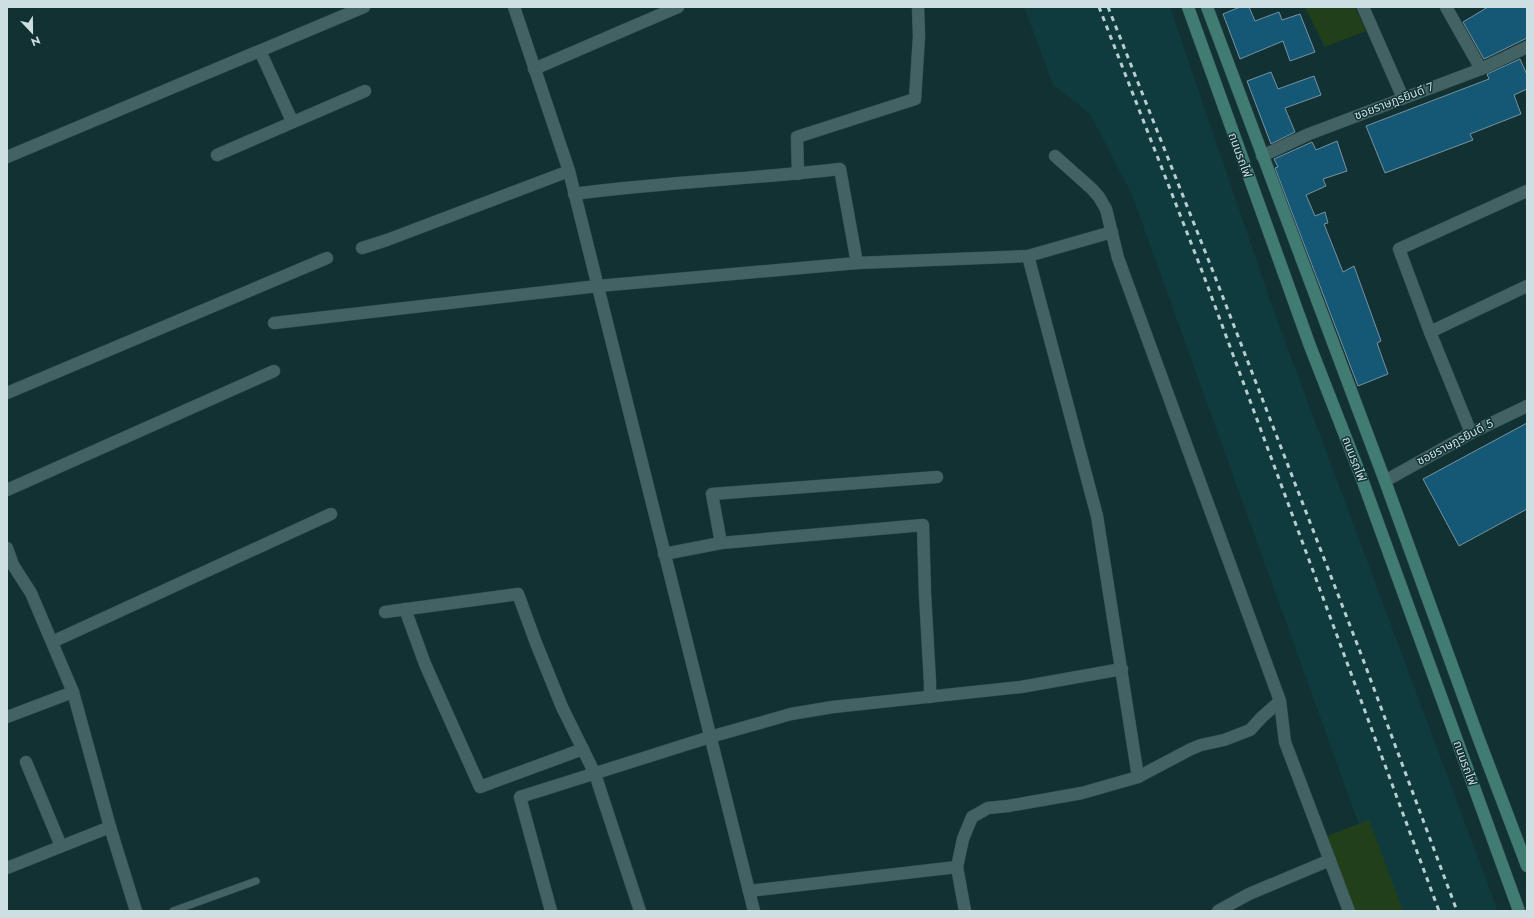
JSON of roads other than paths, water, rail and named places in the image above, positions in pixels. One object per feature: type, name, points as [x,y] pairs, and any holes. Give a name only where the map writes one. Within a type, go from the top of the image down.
[{"type":"street","points":[[7,157],[364,7]]},
{"type":"street","points":[[514,7],[568,171],[754,911]]},
{"type":"street","points":[[534,69],[678,7]]},
{"type":"street","points":[[798,174],[797,137],[915,99],[919,36],[918,7]]},
{"type":"street","name":"ถนนรถไฟ","points":[[1188,7],[1310,346],[1362,479],[1519,911]]},
{"type":"street","name":"ถนนรถไฟ","points":[[1206,7],[1330,339],[1385,481],[1475,730],[1527,866]]},
{"type":"street","points":[[1363,7],[1402,98]]},
{"type":"street","points":[[1446,7],[1481,69]]},
{"type":"street","name":"ซอยราษฎรยินดี 7","points":[[1262,156],[1309,134],[1481,69],[1527,47]]},
{"type":"street","points":[[260,51],[292,121]]},
{"type":"street","points":[[217,155],[292,121],[365,91]]},
{"type":"street","points":[[1054,156],[1092,189],[1106,208],[1118,258],[1280,702],[1285,742],[1349,911]]},
{"type":"street","points":[[574,194],[621,188],[798,174],[840,169],[856,263]]},
{"type":"street","points":[[362,248],[387,240],[568,171]]},
{"type":"street","points":[[1472,433],[1430,332],[1400,249],[1527,191]]},
{"type":"street","points":[[274,323],[598,286],[856,263],[1028,256],[1112,232]]},
{"type":"street","points":[[1028,256],[1097,516],[1138,777]]},
{"type":"street","points":[[7,393],[327,258]]},
{"type":"street","points":[[1430,332],[1527,286]]},
{"type":"street","points":[[1310,346],[1330,339]]},
{"type":"street","points":[[7,490],[274,371]]},
{"type":"street","name":"ซอยราษฎรยินดี 5","points":[[1385,481],[1472,433],[1527,406]]},
{"type":"street","points":[[721,544],[712,494],[937,476]]},
{"type":"street","points":[[52,642],[331,514]]},
{"type":"street","points":[[664,554],[721,544],[922,526],[930,697]]},
{"type":"street","points":[[7,548],[10,567],[31,593],[73,692],[110,827],[136,911]]},
{"type":"street","points":[[385,612],[518,594],[562,707],[595,774],[640,911]]},
{"type":"street","points":[[405,609],[425,664],[480,786],[583,749]]},
{"type":"street","points":[[552,911],[520,797],[710,737],[792,714],[833,707],[1021,687],[1122,669]]},
{"type":"street","points":[[7,718],[73,692]]},
{"type":"street","points":[[965,911],[957,867],[963,839],[972,817],[988,808],[1008,806],[1082,792],[1138,777],[1191,749],[1201,745],[1224,740],[1250,730],[1280,702]]},
{"type":"street","points":[[26,762],[61,846]]},
{"type":"street","points":[[7,868],[110,827]]},
{"type":"street","points":[[1218,911],[1249,894],[1330,860]]},
{"type":"street","points":[[749,890],[957,867]]},
{"type":"lane","points":[[173,911],[256,881]]},
{"type":"railway","points":[[1099,7],[1202,271],[1439,911]]},
{"type":"railway","points":[[1108,7],[1212,269],[1361,654],[1457,911]]}]
